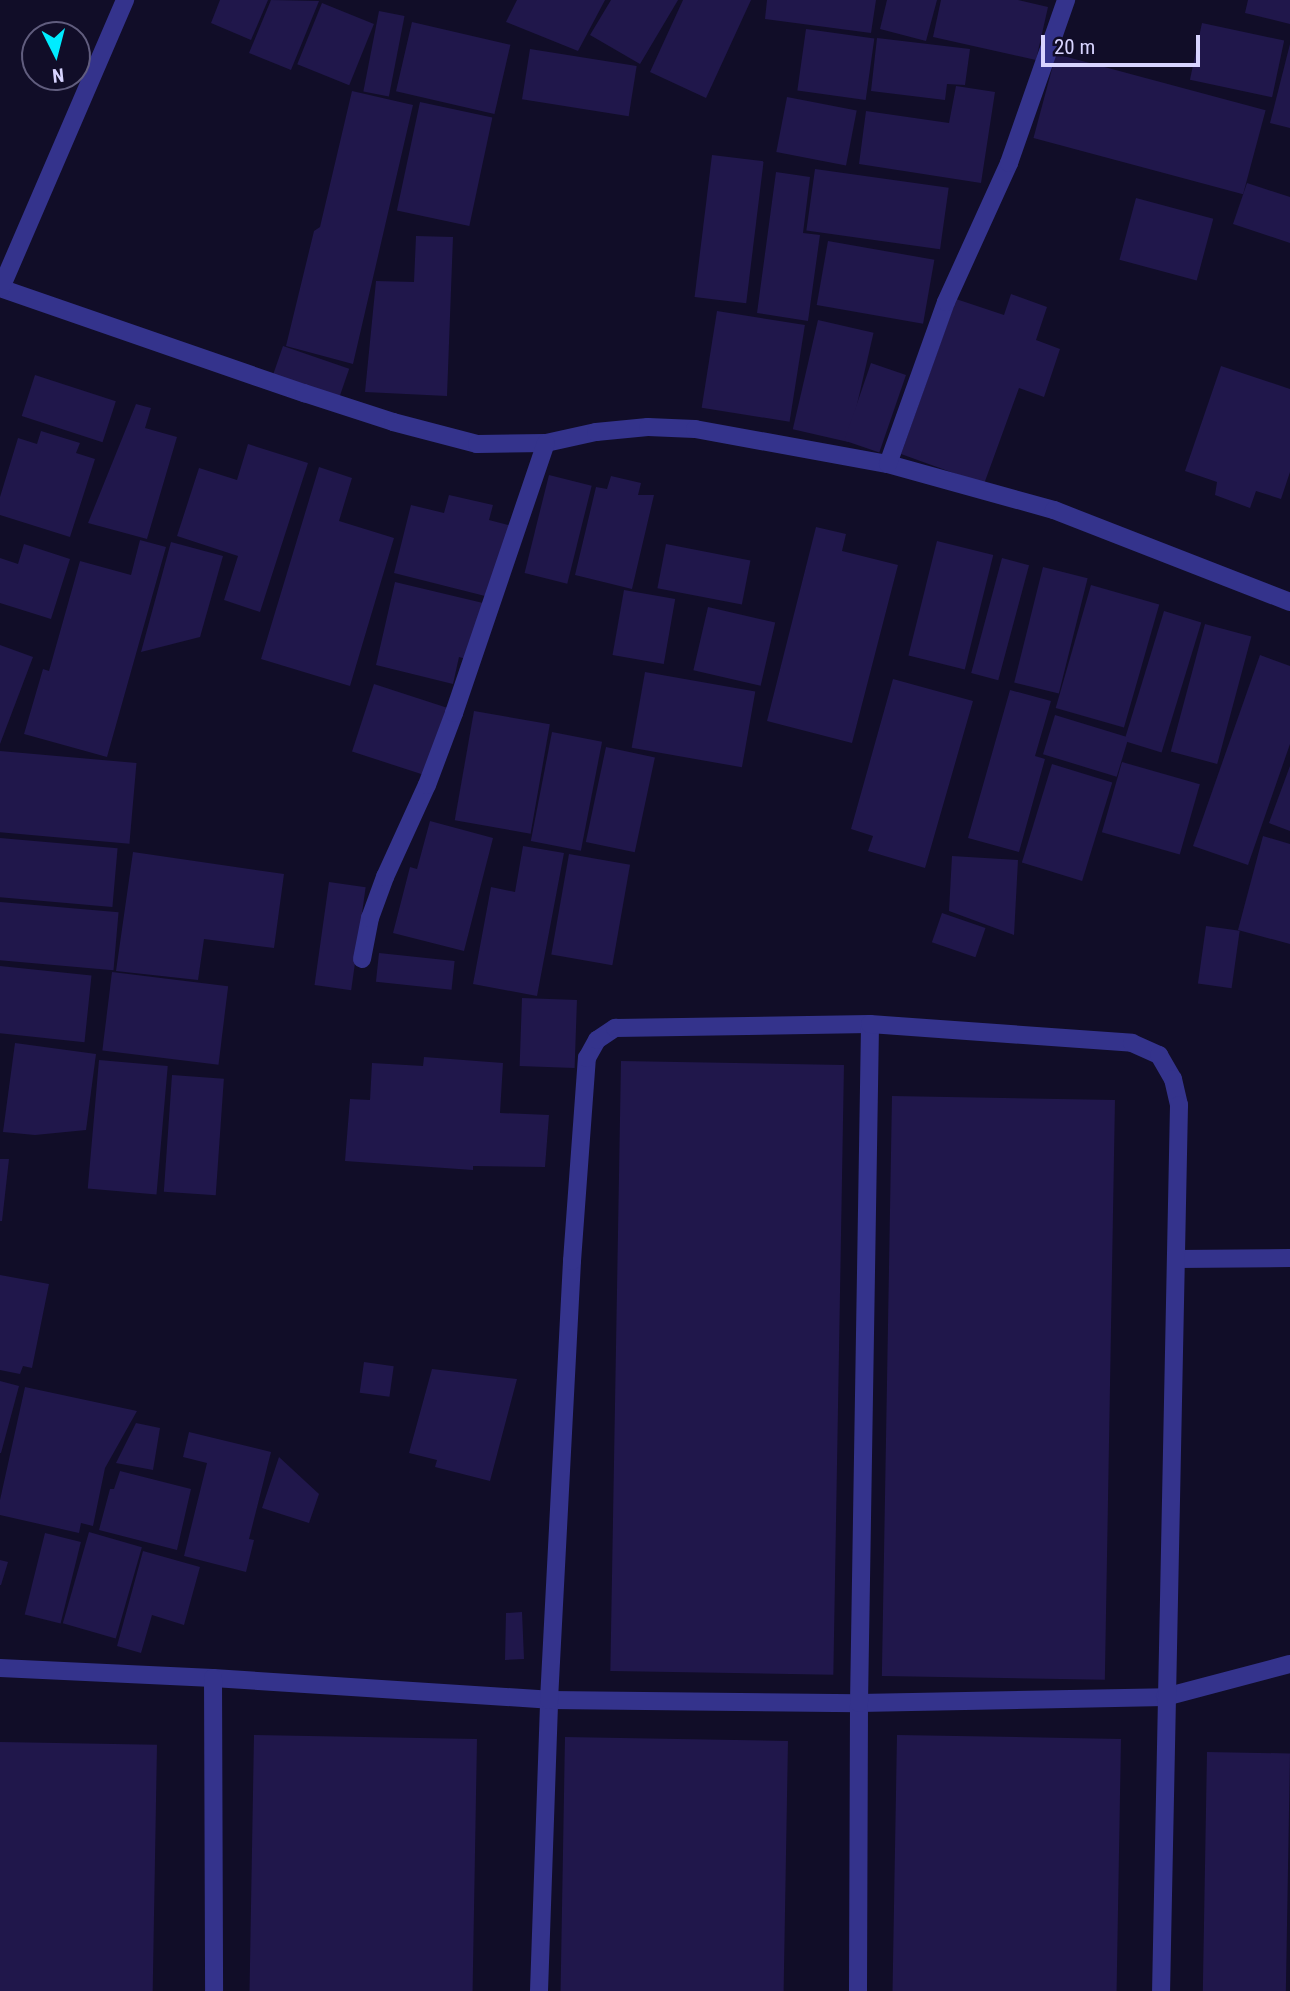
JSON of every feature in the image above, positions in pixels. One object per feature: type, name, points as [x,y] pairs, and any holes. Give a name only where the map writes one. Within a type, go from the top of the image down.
[{"type":"street","points":[[125,0],[1,288],[393,422],[477,444],[546,443],[596,432],[648,427],[695,429],[888,464],[1054,510],[1290,602]]},
{"type":"street","points":[[888,464],[946,302],[1009,163],[1066,0]]},
{"type":"street","points":[[362,958],[370,918],[385,877],[427,785],[454,713],[546,443]]},
{"type":"street","points":[[859,1991],[859,1703],[870,1024]]},
{"type":"street","points":[[539,1991],[549,1700],[572,1261],[587,1058],[597,1040],[615,1028],[870,1024],[1132,1043],[1159,1055],[1172,1079],[1179,1105],[1161,1991]]},
{"type":"street","points":[[1175,1259],[1290,1258]]},
{"type":"street","points":[[0,1668],[213,1678],[549,1700],[859,1703],[1165,1697],[1290,1664]]},
{"type":"street","points":[[213,1678],[214,1991]]},
{"type":"building","points":[[220,0],[268,0],[251,40],[211,23]]},
{"type":"building","points":[[271,0],[319,1],[291,70],[249,53]]},
{"type":"building","points":[[517,0],[605,0],[578,51],[506,22]]},
{"type":"building","points":[[611,0],[678,0],[640,64],[590,35]]},
{"type":"building","points":[[683,0],[751,0],[706,98],[650,72]]},
{"type":"building","points":[[767,0],[876,0],[871,33],[765,19]]},
{"type":"building","points":[[887,0],[937,0],[926,41],[880,29]]},
{"type":"building","points":[[941,0],[1018,0],[1048,7],[1036,60],[933,37]]},
{"type":"building","points":[[1248,0],[1290,0],[1290,24],[1245,13]]},
{"type":"building","points":[[322,3],[374,24],[349,85],[297,64]]},
{"type":"building","points":[[379,11],[405,16],[389,96],[363,91]]},
{"type":"building","points":[[412,22],[510,45],[494,114],[396,91]]},
{"type":"building","points":[[1202,23],[1284,40],[1272,97],[1190,80]]},
{"type":"building","points":[[806,29],[874,39],[866,100],[797,90]]},
{"type":"building","points":[[877,38],[970,49],[965,85],[947,84],[945,100],[871,91]]},
{"type":"building","points":[[1290,44],[1290,128],[1270,123]]},
{"type":"building","points":[[530,49],[637,66],[629,116],[522,99]]},
{"type":"building","points":[[1056,54],[1266,110],[1243,194],[1033,138]]},
{"type":"building","points":[[956,86],[995,92],[981,183],[859,164],[866,111],[949,123]]},
{"type":"building","points":[[352,91],[413,105],[353,364],[286,346],[314,231],[320,227]]},
{"type":"building","points":[[787,97],[857,111],[846,166],[776,152]]},
{"type":"building","points":[[420,102],[492,117],[469,226],[397,211]]},
{"type":"building","points":[[712,155],[764,161],[746,303],[695,297]]},
{"type":"building","points":[[815,169],[949,188],[940,249],[806,230]]},
{"type":"building","points":[[776,172],[810,177],[803,233],[820,235],[808,321],[757,313]]},
{"type":"building","points":[[1247,183],[1290,197],[1290,243],[1233,224]]},
{"type":"building","points":[[1136,198],[1213,219],[1197,281],[1119,260]]},
{"type":"building","points":[[416,236],[453,237],[447,396],[365,392],[376,281],[414,282]]},
{"type":"building","points":[[828,241],[934,260],[923,324],[817,305]]},
{"type":"building","points":[[1011,294],[1047,307],[1036,340],[1060,349],[1044,397],[1019,388],[984,484],[901,454],[956,299],[1004,315]]},
{"type":"building","points":[[717,311],[805,325],[790,422],[702,408]]},
{"type":"building","points":[[818,320],[874,333],[848,442],[793,429]]},
{"type":"building","points":[[283,346],[349,369],[337,403],[271,380]]},
{"type":"building","points":[[871,363],[906,375],[879,453],[844,441]]},
{"type":"building","points":[[1221,366],[1290,389],[1290,472],[1281,499],[1256,491],[1250,508],[1215,495],[1217,482],[1185,471]]},
{"type":"building","points":[[35,375],[116,401],[103,442],[22,416]]},
{"type":"building","points":[[136,404],[151,408],[145,428],[177,437],[147,539],[88,523]]},
{"type":"building","points":[[41,431],[80,443],[76,453],[95,459],[70,537],[0,515],[0,497],[18,438],[37,444]]},
{"type":"building","points":[[248,444],[308,463],[260,612],[224,600],[238,556],[177,536],[199,468],[237,480]]},
{"type":"building","points":[[319,467],[352,478],[339,521],[394,538],[350,686],[261,659]]},
{"type":"building","points":[[549,475],[592,486],[567,584],[525,573]]},
{"type":"building","points":[[611,476],[641,483],[638,495],[654,495],[632,589],[575,575],[596,487],[607,489]]},
{"type":"building","points":[[449,495],[493,505],[489,520],[512,526],[493,598],[394,573],[411,505],[444,513]]},
{"type":"building","points":[[816,527],[846,534],[842,551],[898,565],[852,743],[767,721]]},
{"type":"building","points":[[140,540],[166,547],[107,757],[24,734],[43,669],[49,671],[80,561],[131,575]]},
{"type":"building","points":[[937,541],[993,555],[965,670],[908,655]]},
{"type":"building","points":[[171,542],[223,556],[200,637],[141,652]]},
{"type":"building","points":[[24,544],[70,559],[51,619],[0,603],[0,558],[18,564]]},
{"type":"building","points":[[666,544],[750,560],[742,605],[657,588]]},
{"type":"building","points":[[1002,558],[1029,565],[998,680],[971,673]]},
{"type":"building","points":[[1043,567],[1088,578],[1059,694],[1014,682]]},
{"type":"building","points":[[395,582],[483,603],[470,660],[459,657],[453,684],[376,665]]},
{"type":"building","points":[[1091,585],[1159,605],[1124,728],[1056,708]]},
{"type":"building","points":[[624,590],[675,599],[664,664],[613,655]]},
{"type":"building","points":[[708,607],[775,623],[761,686],[693,670]]},
{"type":"building","points":[[1164,611],[1201,622],[1162,752],[1124,741]]},
{"type":"building","points":[[1205,624],[1251,636],[1217,764],[1171,752]]},
{"type":"building","points":[[0,645],[33,657],[0,744]]},
{"type":"building","points":[[1260,655],[1290,666],[1290,744],[1248,865],[1193,846]]},
{"type":"building","points":[[645,672],[755,691],[742,767],[632,748]]},
{"type":"building","points":[[893,679],[973,701],[925,868],[868,851],[873,836],[851,829]]},
{"type":"building","points":[[374,684],[450,709],[428,776],[352,752]]},
{"type":"building","points":[[1010,690],[1051,701],[1035,756],[1045,759],[1019,852],[968,838]]},
{"type":"building","points":[[474,711],[550,724],[531,834],[455,820]]},
{"type":"building","points":[[1055,715],[1129,738],[1117,777],[1043,754]]},
{"type":"building","points":[[552,732],[602,742],[581,851],[531,841]]},
{"type":"building","points":[[606,747],[655,757],[635,852],[586,842]]},
{"type":"building","points":[[0,751],[136,763],[129,844],[0,832]]},
{"type":"building","points":[[1122,762],[1200,784],[1180,854],[1102,832]]},
{"type":"building","points":[[1052,764],[1112,782],[1082,881],[1022,862]]},
{"type":"building","points":[[1290,766],[1290,831],[1269,823]]},
{"type":"building","points":[[430,821],[493,838],[464,951],[393,933],[410,867],[417,869]]},
{"type":"building","points":[[1263,836],[1290,844],[1290,944],[1238,930]]},
{"type":"building","points":[[0,838],[118,848],[112,907],[0,897]]},
{"type":"building","points":[[523,846],[564,853],[537,996],[473,984],[491,887],[515,892]]},
{"type":"building","points":[[133,852],[284,874],[274,948],[204,939],[198,980],[116,971]]},
{"type":"building","points":[[569,854],[630,865],[612,965],[551,954]]},
{"type":"building","points":[[952,856],[1018,860],[1014,935],[949,911]]},
{"type":"building","points":[[329,882],[366,887],[351,990],[315,985]]},
{"type":"building","points":[[0,902],[119,912],[113,970],[0,960]]},
{"type":"building","points":[[942,913],[985,928],[975,957],[932,942]]},
{"type":"building","points":[[1206,926],[1240,931],[1232,988],[1198,983]]},
{"type":"building","points":[[379,953],[455,961],[452,990],[376,982]]},
{"type":"building","points":[[0,966],[91,976],[84,1042],[0,1033]]},
{"type":"building","points":[[112,972],[228,986],[219,1065],[102,1050]]},
{"type":"building","points":[[522,998],[577,1000],[575,1068],[520,1066]]},
{"type":"building","points":[[15,1043],[96,1054],[86,1130],[35,1135],[3,1132]]},
{"type":"building","points":[[424,1057],[503,1063],[500,1113],[549,1115],[545,1167],[473,1166],[473,1170],[345,1161],[350,1099],[370,1100],[372,1063],[423,1066]]},
{"type":"building","points":[[99,1060],[168,1066],[156,1195],[88,1189]]},
{"type":"building","points":[[621,1061],[844,1065],[833,1675],[610,1671]]},
{"type":"building","points":[[172,1075],[224,1079],[216,1195],[164,1192]]},
{"type":"building","points":[[892,1096],[1115,1100],[1105,1680],[882,1676]]},
{"type":"building","points":[[0,1159],[9,1159],[2,1221],[0,1221]]},
{"type":"building","points":[[0,1275],[49,1284],[32,1368],[23,1366],[20,1374],[0,1370]]},
{"type":"building","points":[[364,1362],[394,1366],[389,1397],[360,1393]]},
{"type":"building","points":[[432,1369],[517,1379],[490,1481],[435,1467],[437,1460],[409,1453]]},
{"type":"building","points":[[0,1381],[19,1386],[1,1453],[0,1453]]},
{"type":"building","points":[[25,1387],[137,1411],[105,1468],[93,1526],[81,1523],[79,1533],[0,1515],[0,1500]]},
{"type":"building","points":[[136,1423],[160,1428],[153,1470],[116,1463]]},
{"type":"building","points":[[189,1432],[271,1452],[249,1539],[254,1540],[246,1572],[184,1556],[207,1463],[183,1457]]},
{"type":"building","points":[[279,1457],[319,1494],[309,1523],[262,1508]]},
{"type":"building","points":[[120,1471],[191,1489],[177,1550],[99,1530],[110,1489],[114,1489]]},
{"type":"building","points":[[89,1532],[142,1547],[116,1638],[63,1623]]},
{"type":"building","points":[[45,1533],[81,1542],[61,1623],[25,1615]]},
{"type":"building","points":[[143,1551],[200,1567],[184,1625],[152,1615],[141,1653],[117,1646]]},
{"type":"building","points":[[0,1560],[8,1562],[1,1585],[0,1585]]},
{"type":"building","points":[[522,1612],[524,1659],[505,1660],[506,1613]]},
{"type":"building","points":[[254,1735],[477,1739],[473,1991],[250,1991]]},
{"type":"building","points":[[897,1735],[1121,1739],[1117,1991],[893,1991]]},
{"type":"building","points":[[565,1737],[788,1741],[784,1991],[561,1991]]},
{"type":"building","points":[[0,1742],[157,1745],[153,1991],[0,1991]]},
{"type":"building","points":[[1207,1752],[1290,1753],[1286,1991],[1203,1991]]}]
